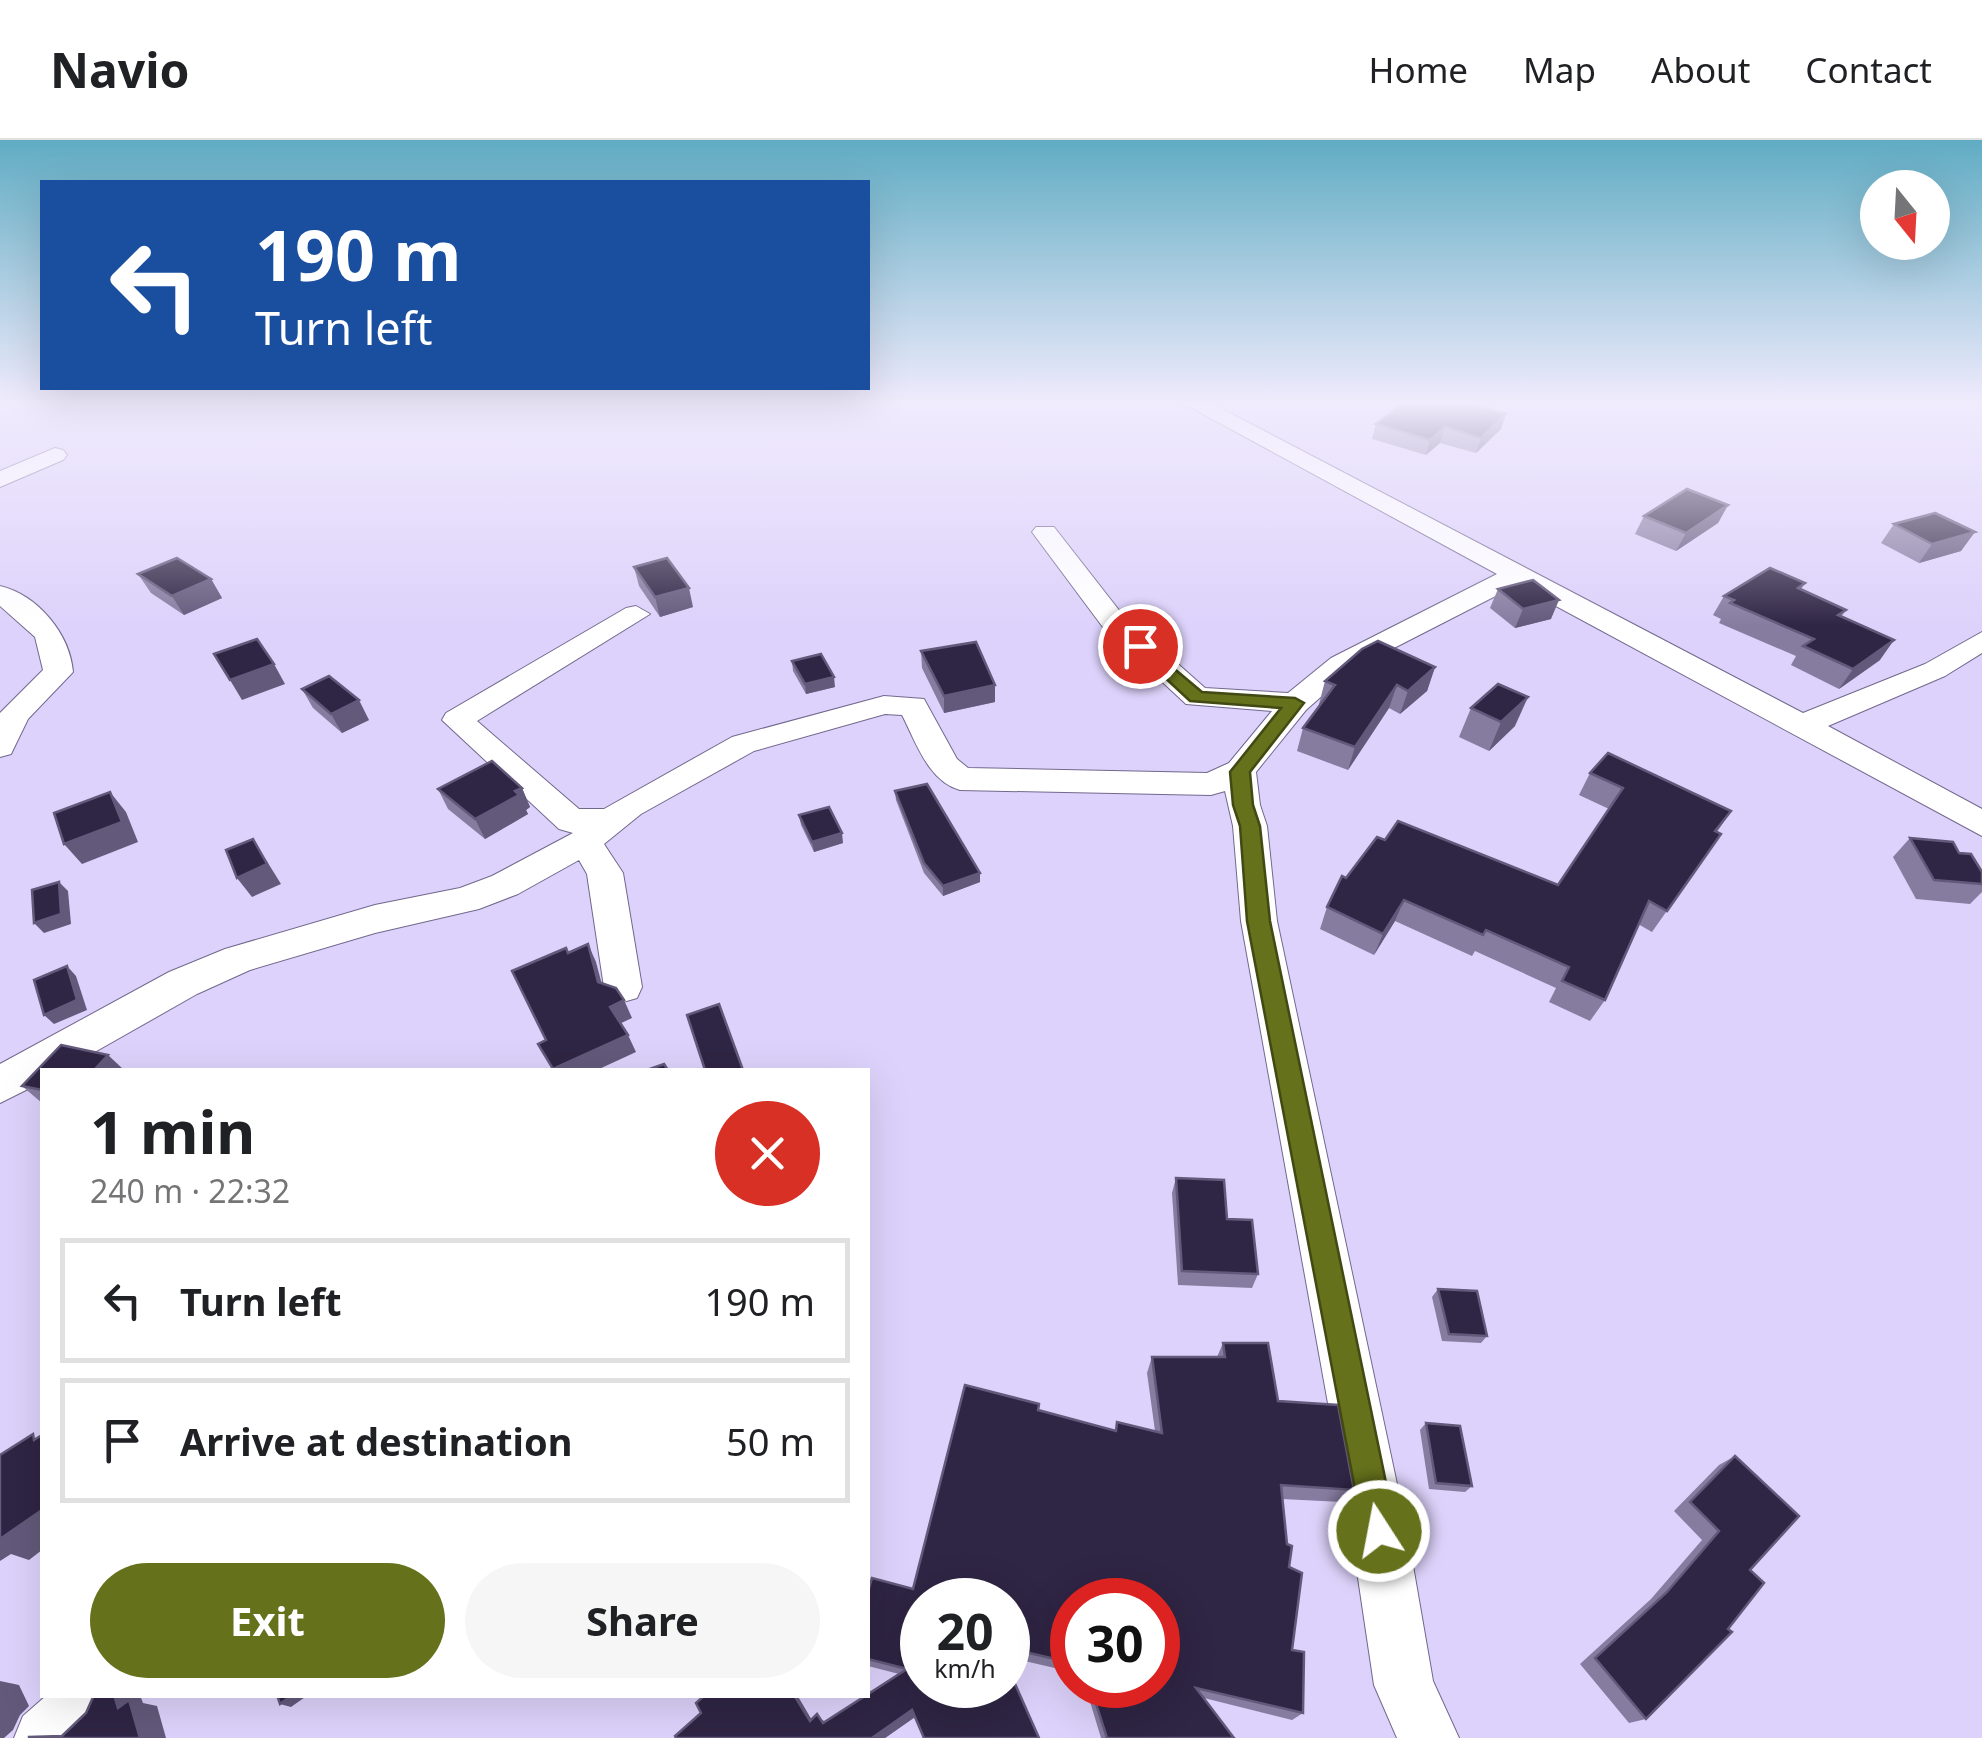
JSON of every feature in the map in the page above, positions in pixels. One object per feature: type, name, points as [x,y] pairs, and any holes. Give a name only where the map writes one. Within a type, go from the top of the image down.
[{"type":"street","points":[[1352,477],[1520,573],[1736,691],[1805,724],[1982,824]]},
{"type":"street","points":[[1046,532],[1112,620],[1196,697],[1295,703]]},
{"type":"street","points":[[0,1085],[183,983],[238,959],[375,919],[466,900],[505,885],[598,831],[630,806],[743,744],[884,705],[912,706],[944,765],[960,779],[1211,784],[1240,772],[1295,703],[1342,664],[1520,573]]},
{"type":"street","points":[[0,594],[27,612],[54,639],[59,656],[58,672],[14,714],[0,747]]},
{"type":"street","points":[[598,831],[572,821],[458,720],[636,614]]},
{"type":"street","points":[[1805,724],[1934,670],[1982,642]]},
{"type":"street","points":[[1240,772],[1243,805],[1250,826],[1258,921],[1379,1531],[1404,1685],[1428,1738]]},
{"type":"street","points":[[598,831],[623,988]]},
{"type":"street","points":[[45,1738],[89,1698]]},
{"type":"building","points":[[1687,489],[1728,505],[1686,533],[1644,516]]},
{"type":"building","points":[[1935,513],[1975,532],[1932,544],[1894,524]]},
{"type":"building","points":[[177,558],[211,579],[172,596],[138,574]]},
{"type":"building","points":[[667,558],[689,588],[655,597],[634,567]]},
{"type":"building","points":[[1770,568],[1805,583],[1798,588],[1846,610],[1838,615],[1894,640],[1853,669],[1803,646],[1814,639],[1730,603],[1734,600],[1724,596]]},
{"type":"building","points":[[1533,580],[1559,600],[1523,609],[1498,589]]},
{"type":"building","points":[[257,639],[274,664],[230,680],[214,654]]},
{"type":"building","points":[[1378,641],[1435,667],[1408,691],[1397,685],[1355,747],[1303,728],[1335,685],[1325,681],[1362,649]]},
{"type":"building","points":[[976,642],[995,685],[944,696],[921,651]]},
{"type":"building","points":[[821,654],[834,677],[805,684],[792,661]]},
{"type":"building","points":[[329,676],[359,700],[331,714],[302,689]]},
{"type":"building","points":[[1498,684],[1528,697],[1501,722],[1471,708]]},
{"type":"building","points":[[1608,753],[1731,811],[1715,831],[1721,834],[1667,911],[1649,901],[1605,1000],[1562,981],[1569,967],[1486,930],[1483,935],[1404,900],[1383,934],[1327,907],[1342,876],[1346,878],[1377,837],[1385,840],[1398,821],[1558,885],[1623,788],[1590,773]]},
{"type":"building","points":[[492,761],[522,788],[515,791],[519,795],[475,819],[438,789]]},
{"type":"building","points":[[927,784],[980,873],[943,886],[924,863],[895,791]]},
{"type":"building","points":[[110,792],[122,822],[64,844],[54,813]]},
{"type":"building","points":[[829,807],[842,833],[812,842],[799,815]]},
{"type":"building","points":[[1910,838],[1953,842],[1959,853],[1971,854],[1982,872],[1982,884],[1934,880]]},
{"type":"building","points":[[253,839],[267,864],[237,878],[226,850]]},
{"type":"building","points":[[59,882],[61,914],[34,923],[32,890]]},
{"type":"building","points":[[588,944],[598,982],[616,988],[624,1000],[610,1007],[628,1035],[552,1068],[538,1044],[546,1040],[512,971],[566,948],[568,953]]},
{"type":"building","points":[[67,966],[77,1000],[44,1015],[34,980]]},
{"type":"building","points":[[719,1004],[742,1068],[704,1068],[687,1015]]},
{"type":"building","points":[[61,1045],[108,1055],[96,1068],[40,1068],[40,1090],[22,1086]]},
{"type":"building","points":[[1176,1178],[1224,1180],[1227,1219],[1252,1220],[1258,1274],[1182,1271]]},
{"type":"building","points":[[1438,1289],[1477,1291],[1487,1336],[1449,1334]]},
{"type":"building","points":[[1223,1343],[1268,1343],[1278,1401],[1338,1405],[1354,1490],[1281,1485],[1287,1544],[1292,1546],[1289,1567],[1302,1573],[1292,1650],[1304,1652],[1303,1713],[1196,1688],[1234,1738],[1107,1738],[1097,1708],[1180,1708],[1180,1578],[1050,1578],[1050,1658],[1030,1653],[1030,1578],[916,1578],[965,1385],[1039,1404],[1038,1410],[1116,1431],[1117,1422],[1162,1433],[1152,1357],[1225,1357]]},
{"type":"building","points":[[1426,1423],[1460,1426],[1472,1486],[1436,1483]]},
{"type":"building","points":[[33,1434],[34,1440],[40,1436],[40,1511],[0,1539],[0,1455]]},
{"type":"building","points":[[1735,1456],[1799,1516],[1750,1570],[1764,1583],[1728,1629],[1732,1632],[1646,1719],[1595,1658],[1667,1592],[1719,1531],[1690,1502]]},
{"type":"building","points":[[872,1578],[900,1586],[900,1667],[870,1660]]},
{"type":"building","points":[[900,1674],[900,1708],[1026,1708],[1039,1738],[924,1738],[912,1710],[872,1738],[675,1736],[701,1713],[696,1703],[702,1698],[796,1698],[810,1721],[817,1714],[823,1723],[862,1698],[870,1698],[870,1693]]},
{"type":"building","points":[[93,1698],[115,1698],[118,1708],[129,1700],[140,1738],[29,1738],[62,1736],[86,1713]]},
{"type":"route","points":[[1140,646],[1196,697],[1295,703],[1240,772],[1243,805],[1250,826],[1258,921],[1379,1531]]}]
